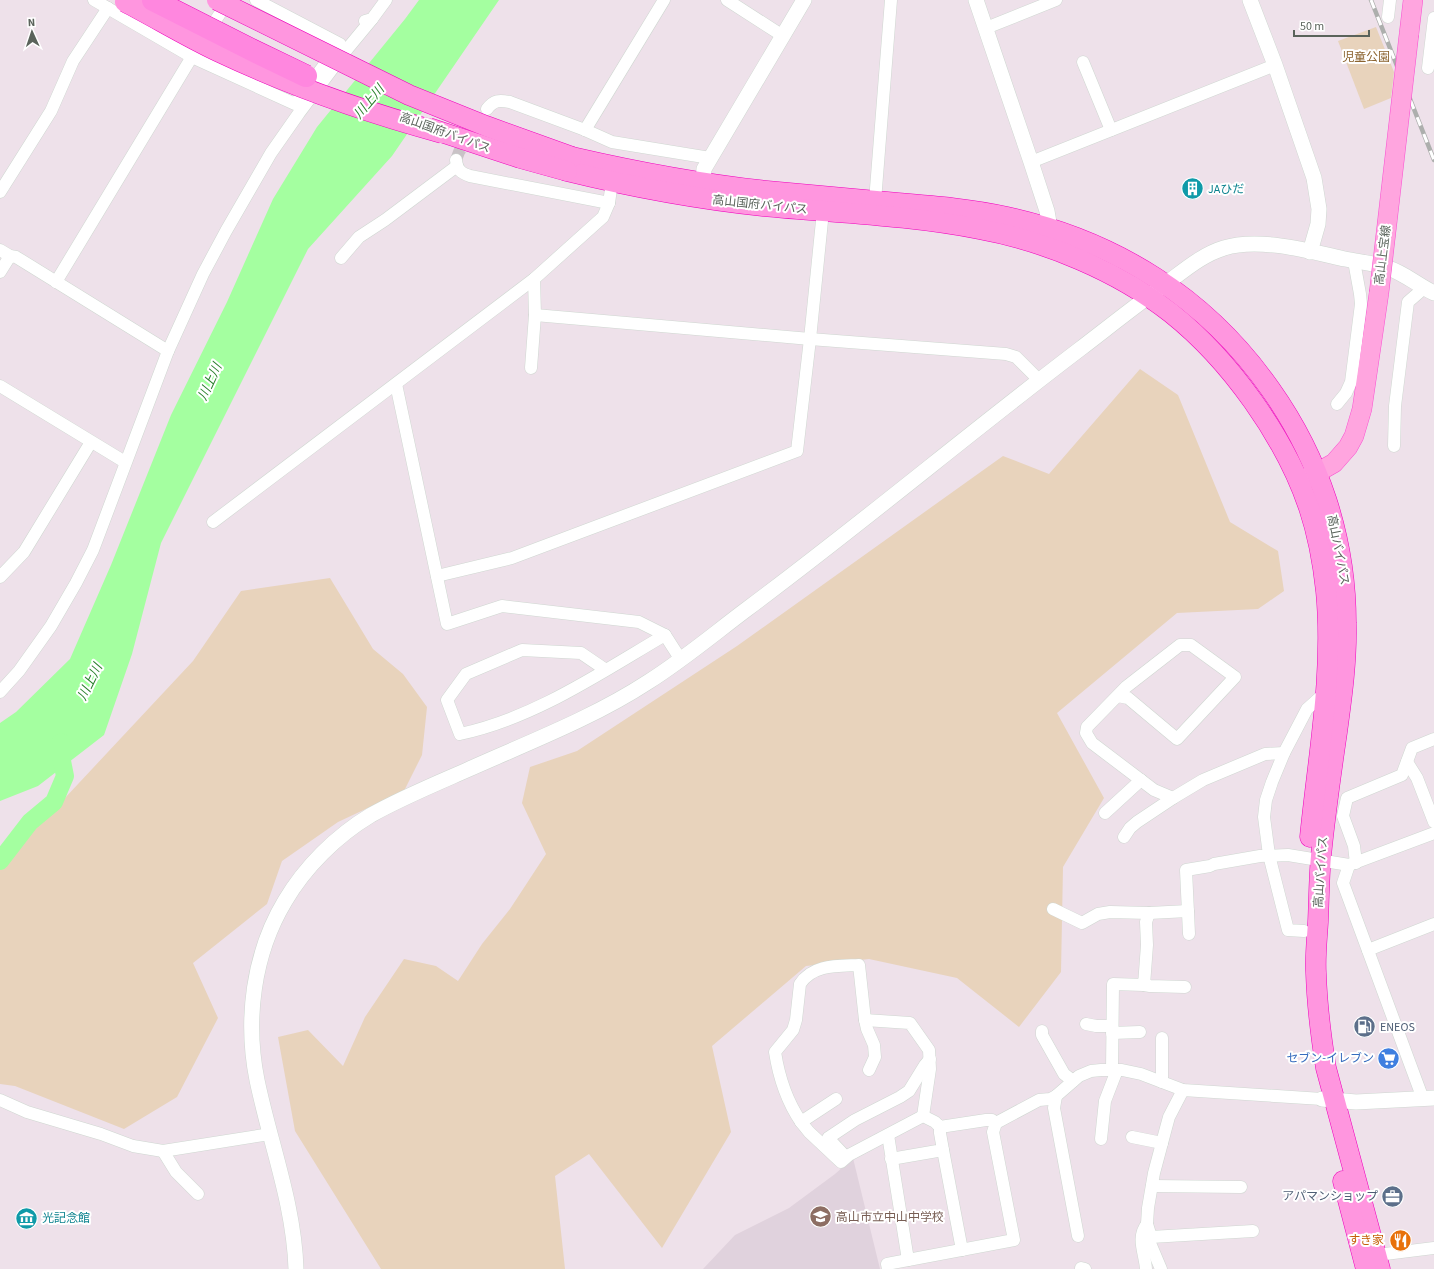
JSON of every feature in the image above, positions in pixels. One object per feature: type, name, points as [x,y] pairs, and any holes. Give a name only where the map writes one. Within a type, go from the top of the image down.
[{"type":"highway","name":"高山国府バイパス","points":[[153,0],[217,33],[309,69],[494,134],[612,182],[702,199],[946,224],[1004,234],[1035,243],[1073,257],[1121,281],[1148,297],[1169,311],[1207,346],[1224,365],[1260,413],[1278,441],[1299,482]]},
{"type":"highway","name":"高山国府バイパス","points":[[185,0],[257,37],[368,104],[442,133],[520,158],[763,191],[980,212],[1050,228],[1098,246],[1165,284],[1186,298],[1208,317],[1247,358],[1282,406],[1297,432],[1317,473]]},
{"type":"highway","points":[[217,0],[409,95],[480,124],[570,164]]},
{"type":"highway","points":[[118,3],[218,52],[299,87],[364,110],[442,133]]},
{"type":"highway","name":"高山バイパス","points":[[1317,473],[1327,498],[1342,560],[1346,592],[1346,626],[1342,693],[1314,859],[1304,931],[1306,1006],[1310,1042],[1328,1100],[1374,1264]]},
{"type":"highway","name":"高山バイパス","points":[[1299,482],[1314,526],[1322,560],[1328,622],[1326,692],[1314,793],[1316,972],[1328,1100]]},
{"type":"main road","name":"高山上宝線","points":[[1299,482],[1334,463],[1340,457],[1348,447],[1358,424],[1362,409],[1379,293],[1413,0]]},
{"type":"street","points":[[94,0],[118,3],[192,57],[295,104]]},
{"type":"street","points":[[56,282],[192,57],[229,0]]},
{"type":"street","points":[[256,0],[340,44]]},
{"type":"street","points":[[0,692],[19,672],[34,652],[69,595],[93,550],[168,351],[203,274],[226,230],[271,153],[299,113],[386,0]]},
{"type":"street","points":[[585,130],[664,0]]},
{"type":"street","points":[[727,0],[783,36]]},
{"type":"street","points":[[703,183],[704,169],[710,158],[804,0]]},
{"type":"street","points":[[875,201],[890,0]]},
{"type":"street","points":[[976,0],[1047,211],[1050,228]]},
{"type":"street","points":[[986,28],[1056,0]]},
{"type":"street","points":[[1250,0],[1275,64],[1307,156],[1318,193],[1318,224],[1310,252]]},
{"type":"street","points":[[1388,17],[1390,0]]},
{"type":"street","points":[[0,192],[51,111],[73,61],[118,3]]},
{"type":"street","points":[[1428,68],[1434,18]]},
{"type":"street","points":[[271,153],[269,148],[270,142],[295,104],[340,44],[361,22],[372,19]]},
{"type":"street","points":[[1083,62],[1110,130]]},
{"type":"street","points":[[1031,162],[1275,64]]},
{"type":"street","points":[[487,108],[491,103],[498,100],[510,102],[585,130],[612,142],[710,158]]},
{"type":"street","points":[[341,258],[359,237],[386,220],[456,163],[461,172],[470,176],[609,203]]},
{"type":"street","points":[[214,522],[534,279],[603,217],[609,203],[612,182]]},
{"type":"street","points":[[437,576],[512,558],[797,451],[823,212]]},
{"type":"street","points":[[296,1269],[293,1236],[287,1201],[257,1079],[253,1056],[252,1014],[260,959],[273,924],[282,906],[304,872],[337,840],[370,816],[440,782],[611,704],[681,660],[870,515],[1039,380],[1165,284],[1198,260],[1213,252],[1238,244],[1251,244],[1310,252],[1390,269],[1429,291]]},
{"type":"street","points":[[0,272],[5,253],[16,257],[168,351]]},
{"type":"street","points":[[1337,404],[1346,393],[1351,382],[1361,304],[1359,283],[1354,261]]},
{"type":"street","points":[[531,368],[535,315],[534,279]]},
{"type":"street","points":[[1394,446],[1396,406],[1408,302],[1429,291]]},
{"type":"street","points":[[535,315],[810,339],[1006,354],[1016,357],[1039,380]]},
{"type":"street","points":[[396,384],[447,624],[502,606],[639,622],[665,635],[681,660]]},
{"type":"street","points":[[0,386],[125,462]]},
{"type":"street","points":[[0,577],[24,552],[91,442]]},
{"type":"street","points":[[606,670],[581,653],[522,650],[466,674],[447,700],[460,734],[480,730],[539,708],[606,670],[665,635]]},
{"type":"street","points":[[1118,696],[1128,698],[1177,739],[1235,677],[1191,645],[1180,645],[1126,688],[1118,696],[1087,727],[1086,733],[1092,743],[1154,790],[1172,798]]},
{"type":"street","points":[[1304,931],[1288,930],[1269,855],[1264,817],[1266,800],[1284,753],[1306,709],[1326,692]]},
{"type":"street","points":[[888,1269],[887,1264],[1014,1240],[993,1132],[996,1123],[1039,1100],[1056,1096],[1079,1076],[1092,1071],[1115,1070],[1140,1074],[1183,1090],[1328,1100],[1363,1101],[1428,1099],[1368,950],[1343,883],[1352,864],[1354,846],[1343,816],[1347,798],[1402,775],[1412,748],[1434,739]]},
{"type":"street","points":[[1124,837],[1130,828],[1137,822],[1172,798],[1203,780],[1265,754],[1284,753]]},
{"type":"street","points":[[1407,762],[1417,778],[1434,822]]},
{"type":"street","points":[[1105,813],[1141,780]]},
{"type":"street","points":[[1189,934],[1186,870],[1269,855],[1288,855],[1352,864],[1434,833]]},
{"type":"street","points":[[1053,909],[1082,923],[1098,914],[1104,913],[1188,911]]},
{"type":"street","points":[[1144,985],[1147,945],[1146,922],[1149,913]]},
{"type":"street","points":[[1368,950],[1434,924]]},
{"type":"street","points":[[869,1070],[875,1057],[874,1045],[867,1029],[859,965],[826,967],[820,969],[803,980],[800,984],[796,1020],[793,1030],[775,1052],[778,1072],[788,1100],[808,1132],[841,1162],[923,1116]]},
{"type":"street","points":[[1101,1139],[1105,1101],[1115,1070],[1112,1030],[1113,984],[1185,987]]},
{"type":"street","points":[[866,1020],[910,1023],[929,1050],[930,1069],[923,1116]]},
{"type":"street","points":[[1086,1024],[1112,1030],[1140,1032]]},
{"type":"street","points":[[1042,1031],[1042,1035],[1064,1074],[1073,1081]]},
{"type":"street","points":[[1162,1038],[1162,1082]]},
{"type":"street","points":[[846,1158],[828,1138],[855,1120],[909,1091],[930,1059]]},
{"type":"street","points":[[1161,1269],[1152,1249],[1151,1237],[1147,1224],[1152,1186],[1162,1143],[1169,1118],[1183,1090]]},
{"type":"street","points":[[1056,1096],[1054,1108],[1078,1236]]},
{"type":"street","points":[[801,1122],[836,1099]]},
{"type":"street","points":[[0,1100],[27,1112],[101,1134],[132,1146],[163,1151],[270,1134]]},
{"type":"street","points":[[923,1116],[935,1122],[940,1127],[962,1250]]},
{"type":"street","points":[[940,1127],[986,1120],[992,1120],[996,1123]]},
{"type":"street","points":[[888,1135],[908,1260]]},
{"type":"street","points":[[1132,1137],[1162,1143]]},
{"type":"street","points":[[891,1159],[943,1150]]},
{"type":"street","points":[[163,1151],[176,1172],[198,1194]]},
{"type":"street","points":[[1152,1186],[1241,1187]]},
{"type":"street","points":[[1146,1269],[1141,1243],[1142,1231],[1147,1224]]},
{"type":"street","points":[[1151,1237],[1253,1231]]},
{"type":"street","points":[[1374,1264],[1434,1248]]},
{"type":"street","points":[[1081,1269],[1084,1269]]},
{"type":"shaded area","name":"高山市立中山中学校","points":[[853,1158],[880,1269],[703,1269],[735,1235],[789,1208],[835,1174]]},
{"type":"green space","name":"児童公園","points":[[1376,27],[1394,72],[1391,98],[1364,109],[1338,41]]},
{"type":"green space","points":[[1140,369],[1178,395],[1230,522],[1278,551],[1284,591],[1258,609],[1177,613],[1057,713],[1104,798],[1063,867],[1061,972],[1019,1027],[957,978],[869,959],[806,966],[712,1046],[731,1132],[662,1248],[589,1154],[555,1176],[565,1269],[381,1269],[295,1131],[278,1037],[308,1030],[343,1066],[365,1017],[404,959],[436,966],[458,981],[482,944],[510,909],[546,854],[522,803],[530,767],[577,751],[737,646],[1003,456],[1049,474]]},
{"type":"green space","points":[[330,578],[373,649],[403,674],[427,707],[422,755],[404,791],[338,822],[282,861],[267,904],[193,963],[218,1018],[177,1097],[124,1129],[15,1086],[0,1084],[0,859],[50,814],[193,661],[241,591]]},
{"type":"water","name":"川上川","points":[[419,0],[499,0],[392,156],[308,249],[161,543],[132,654],[104,735],[38,786],[0,801],[0,723],[16,712],[70,659],[111,565],[171,415],[227,302],[273,199],[317,127]]},
{"type":"waterway","points":[[0,861],[30,822],[54,802],[65,776],[61,756],[61,742]]},
{"type":"tunnel","points":[[456,160],[459,152],[470,135]]},
{"type":"railway","points":[[1371,0],[1434,160]]},
{"type":"place","name":"JAひだ","points":[[1192,189]]},
{"type":"place","name":"ENEOS","points":[[1365,1027]]},
{"type":"place","name":"セブン-イレブン","points":[[1389,1058]]},
{"type":"place","name":"アパマンショップ","points":[[1393,1196]]},
{"type":"place","name":"高山市立中山中学校","points":[[820,1217]]},
{"type":"place","name":"光記念館","points":[[26,1218]]},
{"type":"place","name":"すき家","points":[[1400,1240]]}]
